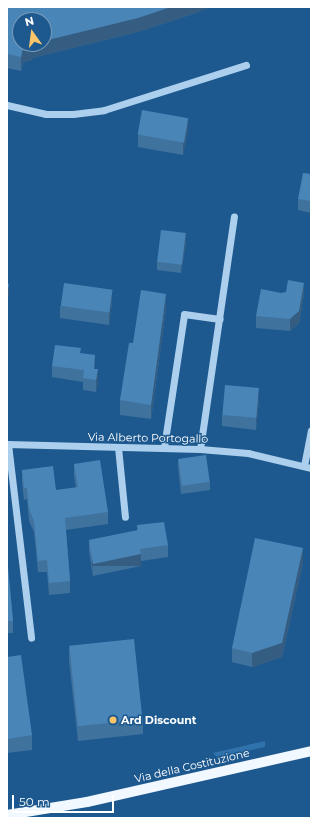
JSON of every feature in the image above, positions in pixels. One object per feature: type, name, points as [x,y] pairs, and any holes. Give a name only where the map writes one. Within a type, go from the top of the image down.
[{"type":"main road","name":"Via della Costituzione","points":[[7,815],[87,802],[311,751]]},
{"type":"street","points":[[7,105],[46,114],[73,114],[104,110],[246,64]]},
{"type":"street","points":[[200,449],[234,216]]},
{"type":"street","points":[[164,447],[184,314],[220,319]]},
{"type":"street","points":[[308,467],[311,431]]},
{"type":"street","points":[[8,444],[31,638]]},
{"type":"street","name":"Via Alberto Portogallo","points":[[8,444],[200,449],[248,453],[308,467]]},
{"type":"street","points":[[118,447],[125,517]]},
{"type":"shaded area","points":[[265,741],[265,747],[217,757],[213,753]]},
{"type":"building","points":[[7,7],[171,7],[138,18],[52,39],[52,12],[12,12],[12,52],[22,52],[21,57],[7,54]]},
{"type":"building","points":[[142,110],[188,118],[184,143],[138,135]]},
{"type":"building","points":[[303,173],[311,174],[311,201],[298,199]]},
{"type":"building","points":[[161,230],[186,233],[182,265],[157,262]]},
{"type":"building","points":[[288,280],[304,283],[299,311],[290,319],[256,316],[261,289],[281,293],[286,292]]},
{"type":"building","points":[[64,283],[113,290],[109,313],[61,306]]},
{"type":"building","points":[[141,290],[166,294],[151,405],[120,400],[129,343],[133,343]]},
{"type":"building","points":[[55,345],[81,348],[80,353],[95,355],[94,369],[98,369],[96,380],[83,378],[84,370],[52,366]]},
{"type":"building","points":[[225,385],[259,388],[256,418],[222,415]]},
{"type":"building","points":[[206,455],[210,482],[182,486],[178,459]]},
{"type":"building","points":[[100,460],[108,512],[65,518],[70,581],[49,583],[47,560],[38,561],[34,521],[29,509],[27,488],[24,488],[22,470],[53,466],[56,490],[78,487],[74,464]]},
{"type":"building","points":[[164,522],[168,545],[140,549],[141,554],[93,564],[89,540],[138,530],[137,525]]},
{"type":"building","points":[[255,538],[303,548],[282,643],[252,653],[232,648]]},
{"type":"building","points":[[7,557],[13,621],[7,621]]},
{"type":"building","points":[[134,639],[142,720],[78,726],[69,646]]},
{"type":"building","points":[[21,655],[32,735],[7,739],[7,657]]},
{"type":"place","name":"Ard Discount","points":[[113,720]]}]
